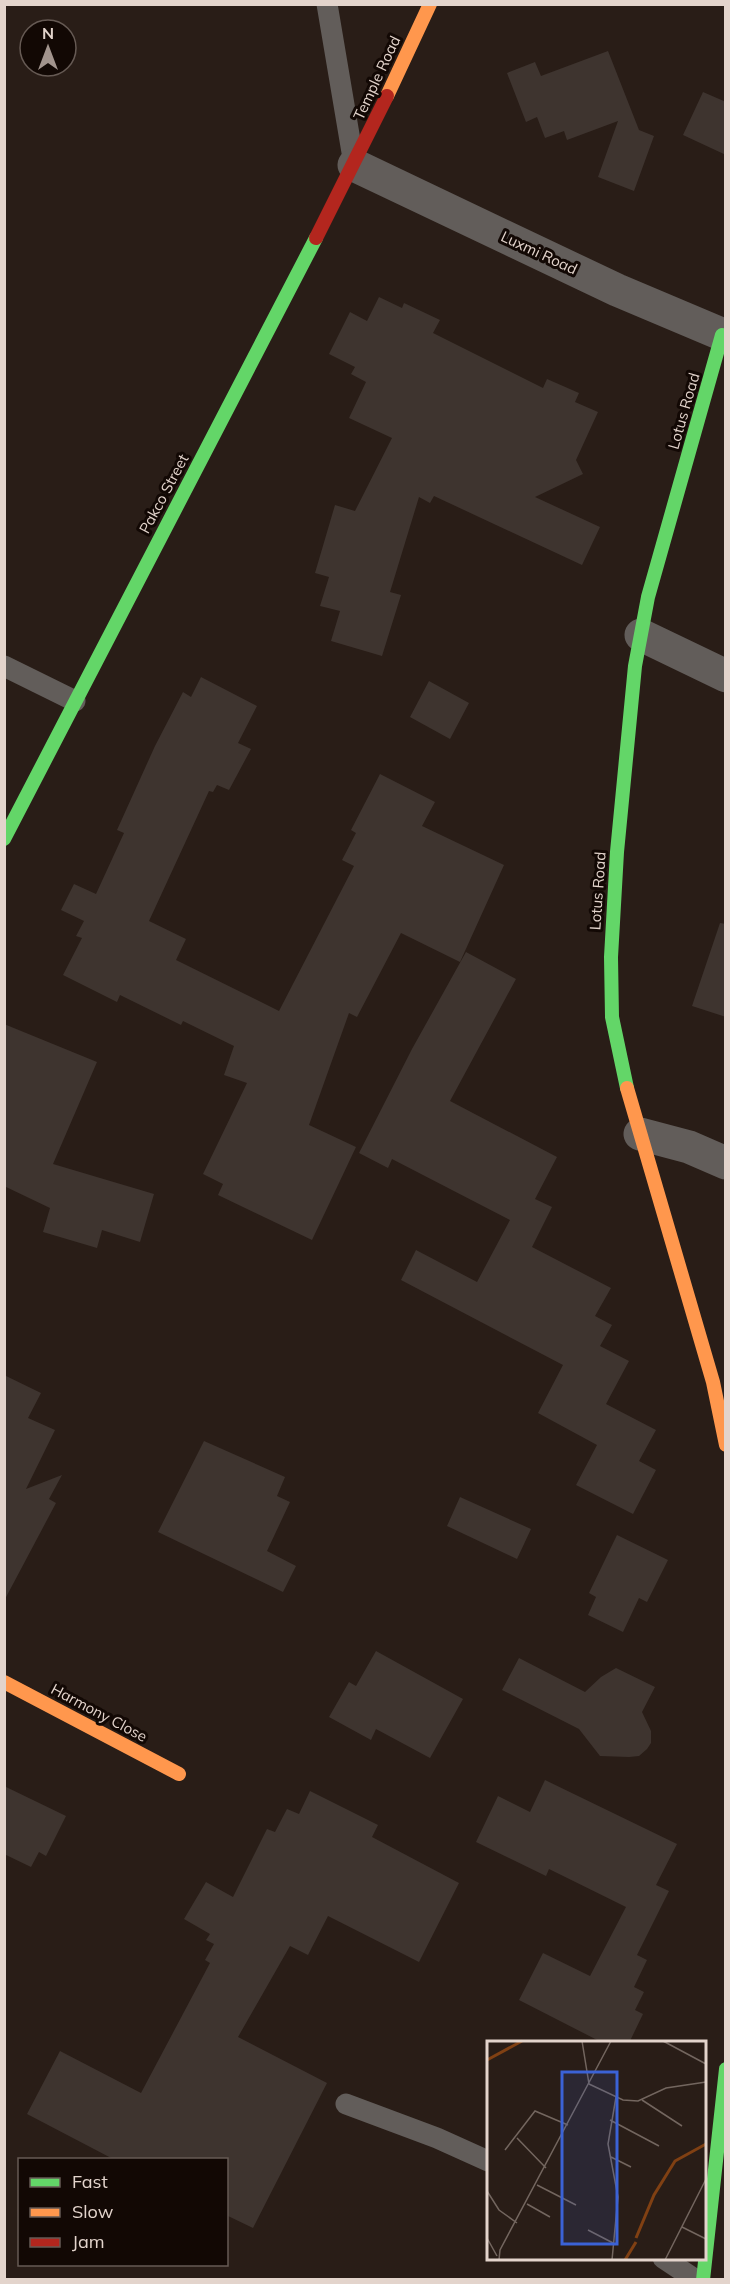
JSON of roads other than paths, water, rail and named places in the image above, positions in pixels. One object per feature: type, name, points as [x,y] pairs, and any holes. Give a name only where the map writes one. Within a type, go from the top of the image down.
[{"type":"street","name":"Temple Road","points":[[354,165],[430,4]]},
{"type":"street","name":"Luxmi Road","points":[[354,165],[617,290],[724,335]]},
{"type":"street","name":"Pakco Street","points":[[4,839],[354,165]]},
{"type":"street","name":"Lotus Road","points":[[724,335],[648,597],[635,666],[617,852],[610,957],[612,1017],[629,1095],[713,1382],[726,1445]]},
{"type":"street","points":[[641,635],[726,676]]},
{"type":"street","points":[[640,1134],[689,1147],[726,1163]]},
{"type":"street","name":"Harmony Close","points":[[4,1682],[179,1774]]},
{"type":"street","points":[[706,2252],[726,2069]]},
{"type":"street","points":[[703,2280],[705,2260]]},
{"type":"lane","points":[[327,4],[354,165]]},
{"type":"lane","points":[[4,666],[75,701]]},
{"type":"lane","points":[[346,2104],[437,2138],[487,2160]]},
{"type":"lane","points":[[665,2260],[696,2280]]}]
